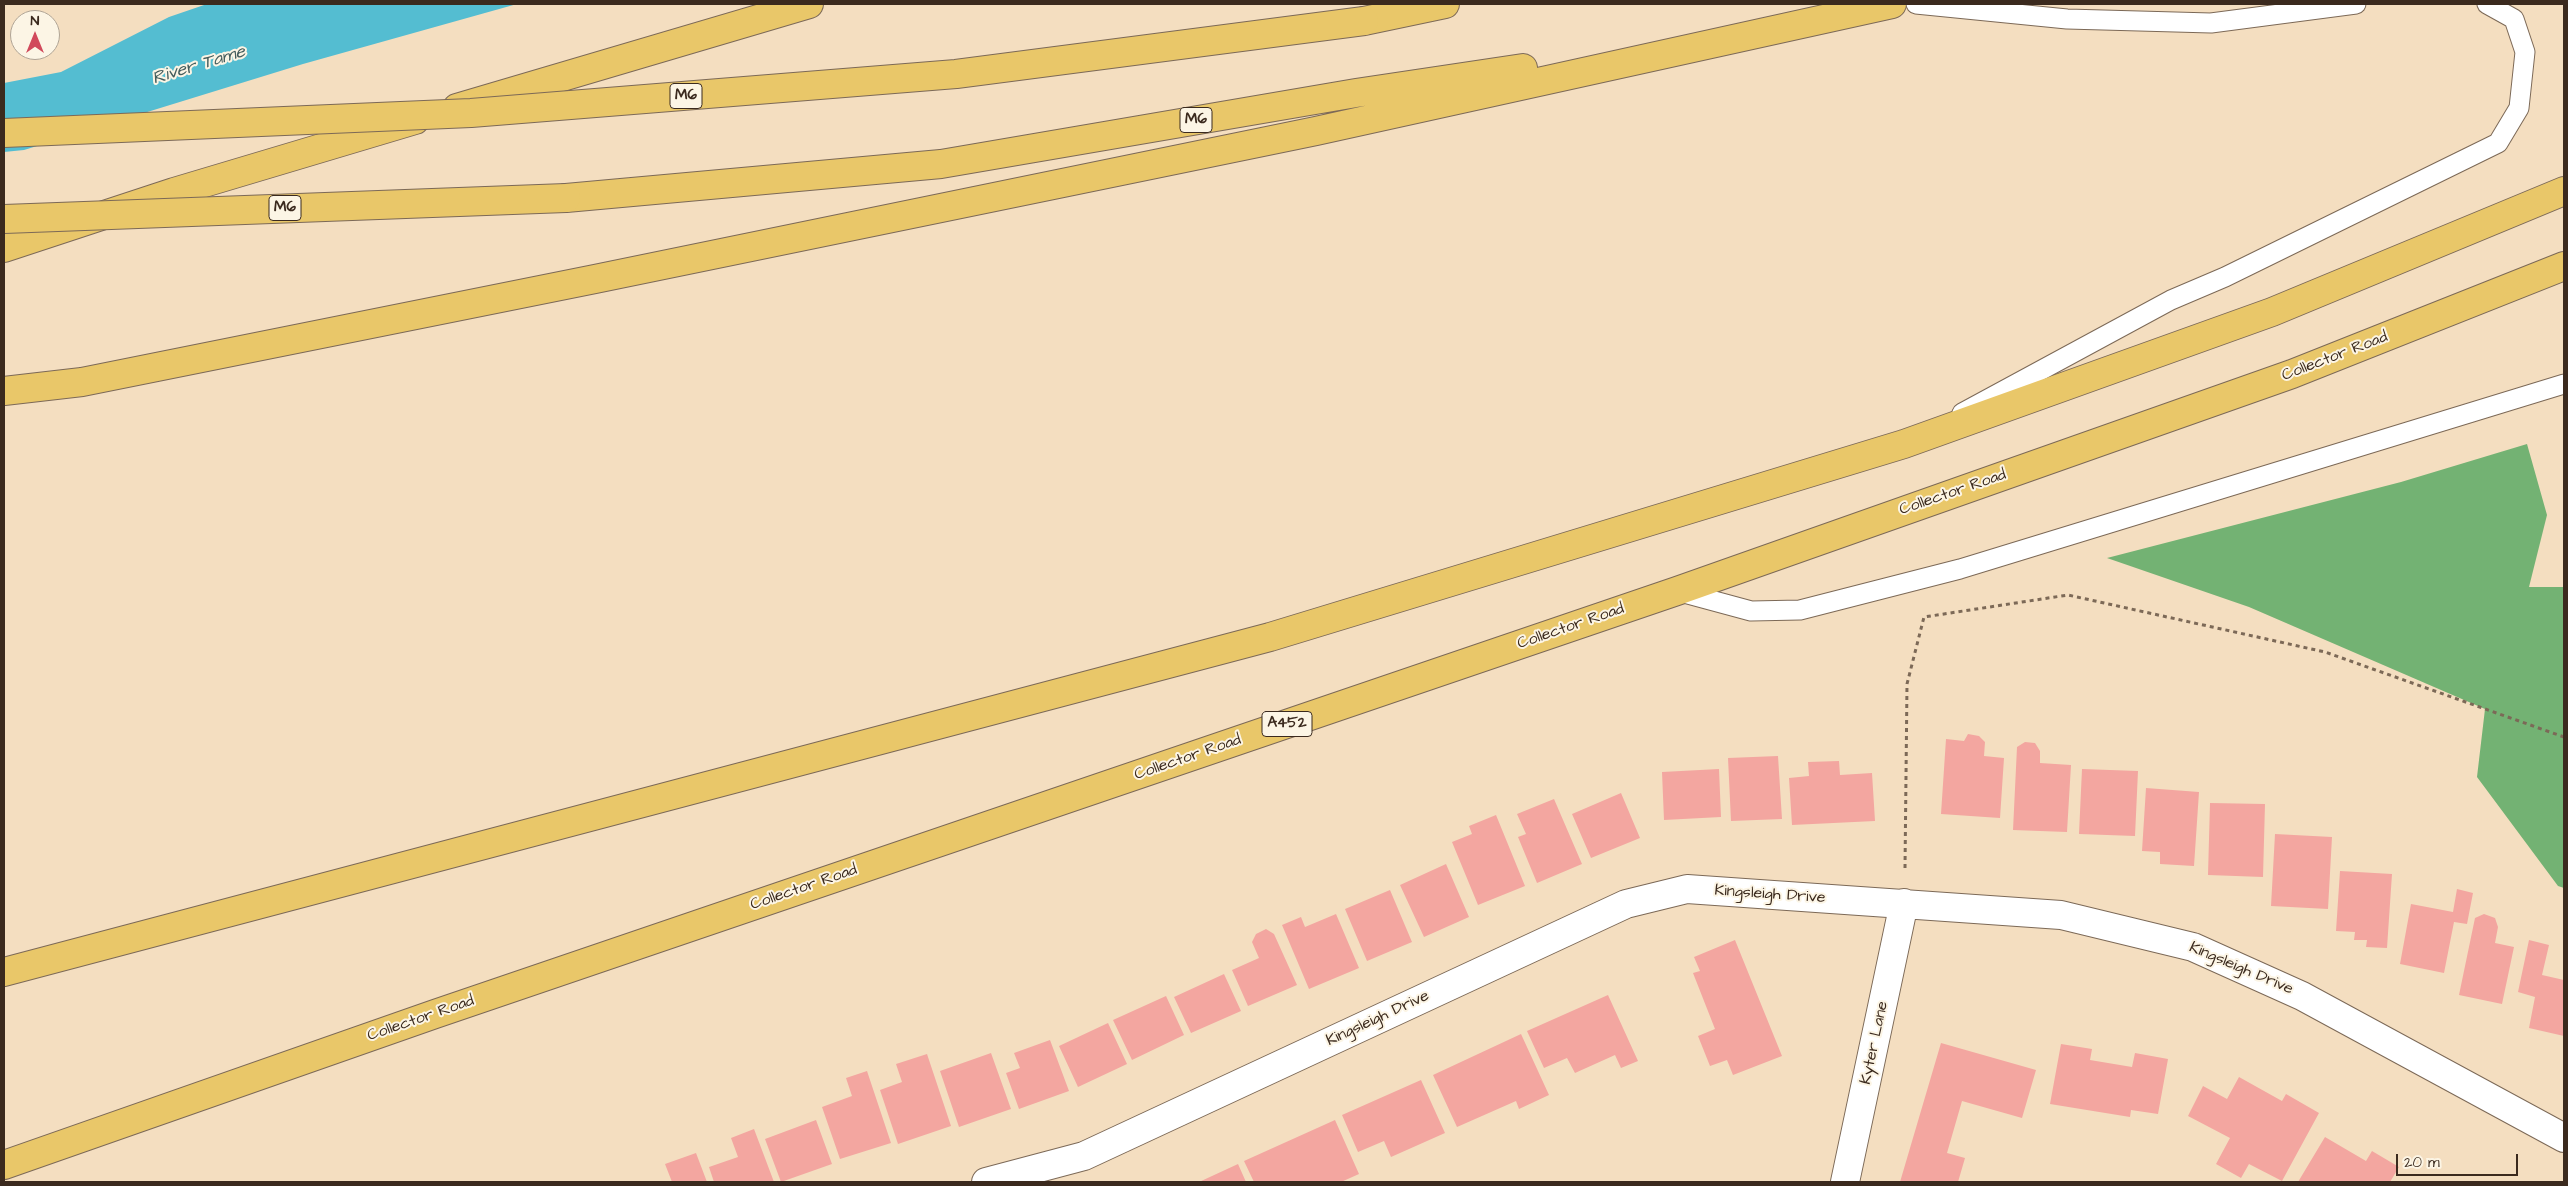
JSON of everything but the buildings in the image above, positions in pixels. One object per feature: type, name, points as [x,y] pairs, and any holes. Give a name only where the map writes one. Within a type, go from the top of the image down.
[{"type":"highway","points":[[4,248],[174,192],[809,4]]},
{"type":"highway","name":"M6","points":[[4,133],[471,113],[956,74],[1364,21],[1445,4]]},
{"type":"highway","name":"M6","points":[[4,219],[566,198],[942,164],[1356,93],[1762,33],[1892,4]]},
{"type":"highway","points":[[4,391],[82,382],[549,289],[1316,131],[1762,33]]},
{"type":"highway","points":[[4,972],[1270,636],[1904,444],[2272,312],[2564,191]]},
{"type":"highway","name":"Collector Road","points":[[4,1165],[425,1018],[1677,591],[2292,374],[2564,266]]},
{"type":"street","name":"Kingsleigh Drive","points":[[986,1182],[1084,1156],[1626,904],[1687,889],[2061,915],[2193,947],[2302,996],[2564,1138]]},
{"type":"street","name":"Kyter Lane","points":[[1845,1182],[1904,904]]},
{"type":"lane","points":[[1916,4],[2067,18],[2211,23],[2356,4]]},
{"type":"lane","points":[[1904,444],[2171,300],[2234,272],[2498,143],[2519,108],[2525,52],[2514,19],[2486,4]]},
{"type":"lane","points":[[1677,591],[1751,611],[1800,610],[1960,569],[2564,384]]},
{"type":"path","points":[[1904,904],[1907,684],[1924,617],[2068,595],[2324,652],[2564,737]]},
{"type":"green space","points":[[2527,444],[2547,515],[2529,587],[2564,587],[2564,888],[2558,886],[2477,777],[2485,709],[2249,607],[2107,558],[2401,482]]},
{"type":"water","name":"River Tame","points":[[207,4],[517,4],[303,64],[24,150],[4,152],[4,83],[61,72],[169,17]]}]
